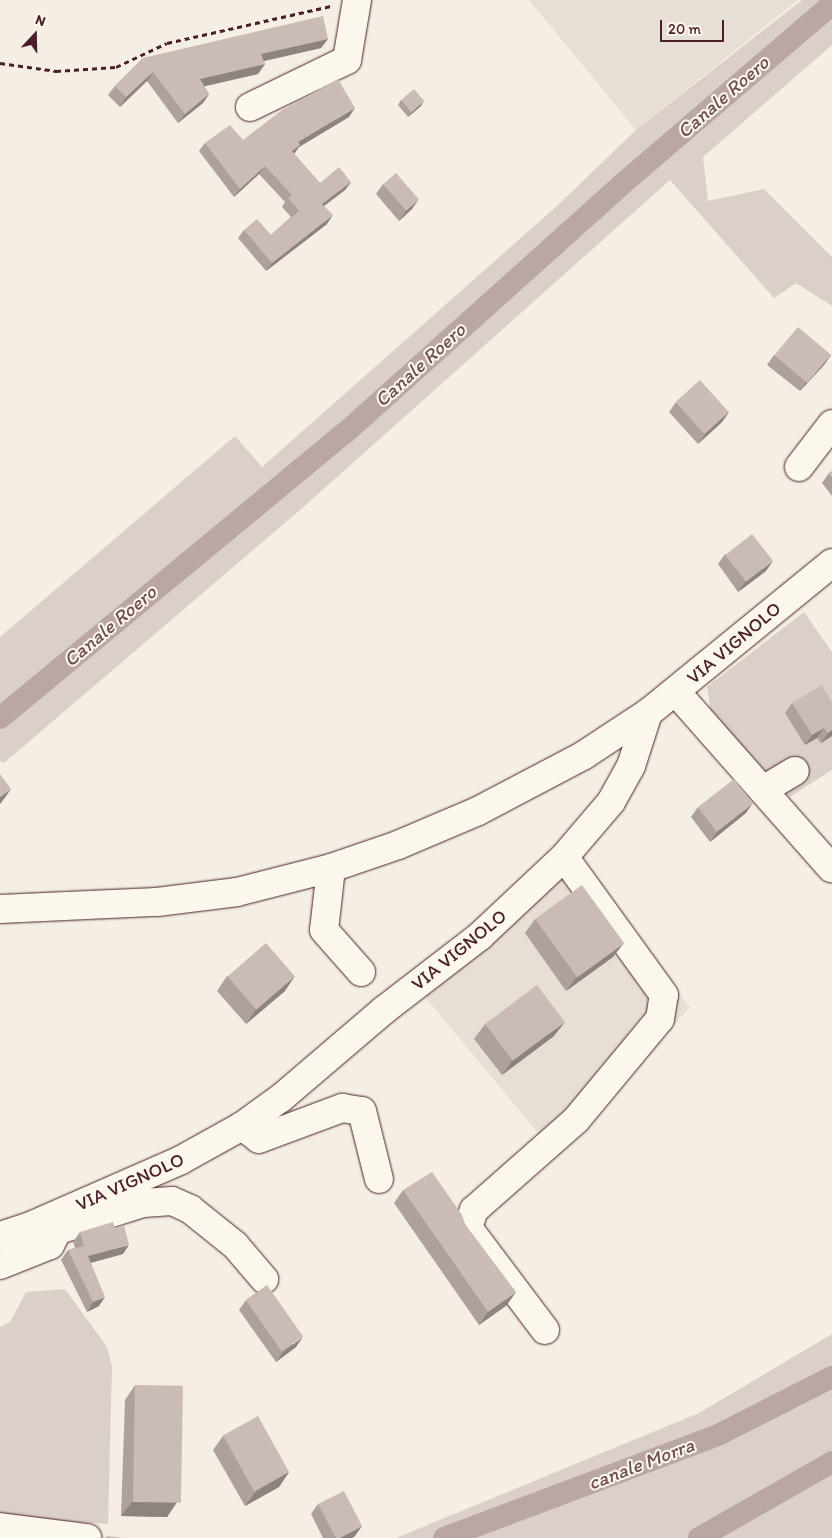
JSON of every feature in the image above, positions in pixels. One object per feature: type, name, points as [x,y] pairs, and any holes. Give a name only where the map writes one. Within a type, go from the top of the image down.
[{"type":"street","points":[[250,107],[347,60],[356,0]]},
{"type":"street","points":[[799,467],[832,424]]},
{"type":"street","name":"VIA VIGNOLO","points":[[0,1236],[55,1224],[181,1160],[242,1126],[281,1098],[384,1010],[480,936],[564,857],[611,802],[631,766],[648,713],[832,563]]},
{"type":"street","points":[[676,692],[831,868]]},
{"type":"street","points":[[0,909],[157,902],[237,892],[331,868],[398,845],[478,811],[584,756],[648,713]]},
{"type":"street","points":[[763,790],[795,772]]},
{"type":"street","points":[[545,1330],[468,1228],[474,1210],[576,1120],[660,1019],[664,995],[564,857]]},
{"type":"street","points":[[331,868],[324,930],[361,972]]},
{"type":"street","points":[[242,1126],[260,1139],[342,1108],[362,1111],[378,1179]]},
{"type":"street","points":[[0,1265],[50,1245],[55,1224],[143,1203],[172,1201],[190,1209],[235,1245],[264,1278]]},
{"type":"street","points":[[0,1527],[87,1538]]},
{"type":"path","points":[[0,63],[56,71],[116,68],[168,43],[356,0]]},
{"type":"shaded area","points":[[529,0],[798,0],[636,130]]},
{"type":"shaded area","points":[[802,0],[832,0],[832,45],[703,157],[708,201],[764,189],[832,257],[832,306],[796,283],[774,298],[670,180],[300,510],[4,763],[0,761],[0,637],[235,436],[262,467],[557,206],[636,130]]},
{"type":"shaded area","points":[[804,612],[832,652],[832,770],[790,797],[711,713],[707,687]]},
{"type":"shaded area","points":[[580,864],[690,1007],[558,1157],[422,993]]},
{"type":"shaded area","points":[[65,1289],[107,1347],[112,1367],[108,1524],[0,1517],[0,1327],[10,1322],[26,1292]]},
{"type":"shaded area","points":[[832,1334],[832,1538],[396,1538],[699,1413]]},
{"type":"building","points":[[323,16],[328,39],[261,54],[265,64],[200,79],[209,94],[185,114],[153,72],[126,97],[115,86],[143,58]]},
{"type":"building","points":[[338,79],[355,108],[298,142],[300,145],[292,151],[320,183],[339,167],[351,182],[322,204],[333,215],[272,263],[244,230],[257,219],[271,235],[299,211],[288,198],[292,195],[265,166],[240,189],[205,143],[230,125],[243,140],[282,110]]},
{"type":"building","points":[[414,89],[424,101],[411,112],[401,100]]},
{"type":"building","points":[[396,173],[419,199],[406,211],[383,184]]},
{"type":"building","points":[[798,327],[831,355],[807,383],[774,355]]},
{"type":"building","points":[[700,380],[729,412],[704,434],[675,402]]},
{"type":"building","points":[[752,534],[773,561],[746,582],[725,555]]},
{"type":"building","points":[[822,685],[832,702],[832,730],[828,733],[824,728],[812,735],[792,703]]},
{"type":"building","points":[[0,774],[11,789],[0,797]]},
{"type":"building","points":[[734,779],[753,803],[717,832],[698,807]]},
{"type":"building","points":[[582,885],[624,943],[577,977],[535,919]]},
{"type":"building","points":[[266,943],[295,976],[256,1010],[228,976]]},
{"type":"building","points":[[537,985],[565,1022],[513,1061],[485,1024]]},
{"type":"building","points":[[432,1172],[462,1215],[465,1224],[516,1292],[488,1312],[403,1190]]},
{"type":"building","points":[[113,1222],[115,1228],[124,1225],[129,1245],[88,1256],[105,1297],[93,1302],[68,1250],[84,1246],[80,1232]]},
{"type":"building","points":[[267,1285],[303,1337],[282,1352],[246,1300]]},
{"type":"building","points":[[135,1385],[183,1386],[181,1503],[133,1502]]},
{"type":"building","points":[[258,1416],[289,1472],[254,1491],[223,1435]]},
{"type":"building","points":[[344,1491],[362,1526],[340,1538],[336,1538],[318,1504]]},
{"type":"building","points":[[107,1536],[124,1538],[105,1538]]},
{"type":"waterway","name":"Canale Roero","points":[[0,718],[345,433],[620,186],[832,4]]},
{"type":"waterway","name":"canale Morra","points":[[444,1538],[720,1434],[832,1377]]},
{"type":"waterway","points":[[699,1538],[832,1462]]}]
